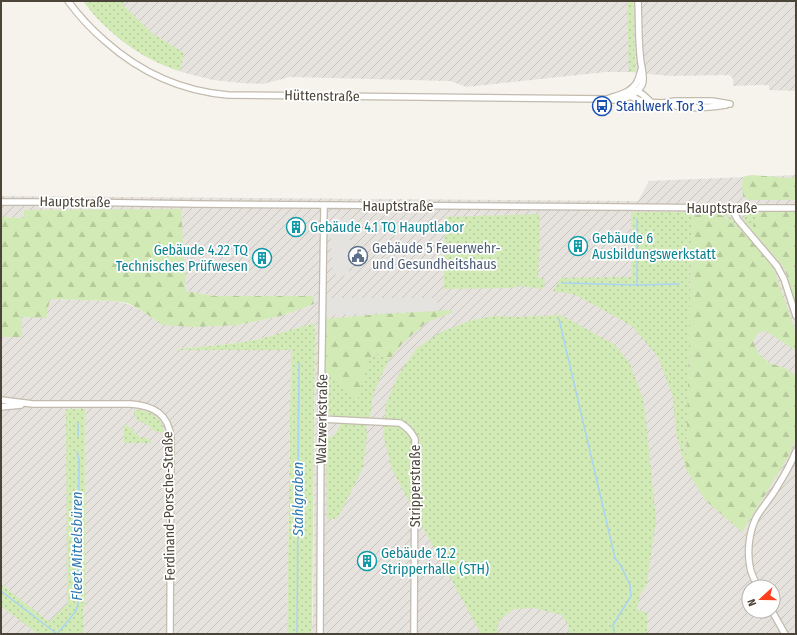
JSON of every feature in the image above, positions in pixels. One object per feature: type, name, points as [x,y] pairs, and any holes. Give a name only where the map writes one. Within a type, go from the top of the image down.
[{"type":"street","name":"Hüttenstraße","points":[[68,1],[99,36],[142,69],[172,83],[209,93],[228,95],[607,99],[614,101],[630,96],[637,90]]},
{"type":"street","points":[[637,90],[642,85],[643,80],[640,56],[638,1]]},
{"type":"street","points":[[630,90],[638,81],[642,68]]},
{"type":"street","name":"Hüttenstraße","points":[[607,99],[630,90]]},
{"type":"street","points":[[630,90],[637,90],[651,102]]},
{"type":"street","points":[[630,96],[643,102],[663,103],[676,107],[713,107],[730,104]]},
{"type":"street","name":"Hauptstraße","points":[[1,202],[796,208]]},
{"type":"street","name":"Walzwerkstraße","points":[[320,634],[324,205]]},
{"type":"street","points":[[731,208],[738,220],[776,266],[784,279],[796,316]]},
{"type":"street","name":"Ferdinand-Porsche-Straße","points":[[1,400],[33,404]]},
{"type":"street","name":"Ferdinand-Porsche-Straße","points":[[1,407],[33,404],[131,404],[143,405],[154,409],[164,418],[168,427],[170,439],[170,634]]},
{"type":"street","name":"Stripperstraße","points":[[321,418],[400,423],[411,431],[415,439],[414,634]]},
{"type":"street","points":[[754,579],[750,566],[749,549],[752,526],[780,482],[796,452]]},
{"type":"street","points":[[777,619],[785,634]]},
{"type":"shaded area","points":[[83,1],[796,1],[796,91],[769,90],[768,85],[733,86],[732,77],[729,75],[670,76],[629,72],[606,72],[467,87],[450,81],[290,77],[263,84],[213,80],[175,70],[146,57],[123,42],[101,22]]},
{"type":"shaded area","points":[[796,175],[796,634],[311,634],[313,615],[314,324],[244,342],[177,349],[291,350],[287,634],[1,634],[1,337],[22,337],[22,317],[50,299],[113,301],[128,304],[142,311],[238,325],[281,316],[314,304],[314,296],[214,296],[186,291],[186,284],[24,210],[23,218],[1,217],[1,196],[638,201],[649,181]]},
{"type":"shaded area","points":[[350,218],[349,276],[333,274],[331,239],[334,221],[338,219]]},
{"type":"shaded area","points":[[326,298],[437,298],[438,311],[326,315]]},
{"type":"green space","points":[[83,1],[124,1],[124,6],[153,34],[184,53],[180,71],[158,63],[118,38],[98,20]]},
{"type":"green space","points":[[627,1],[633,1],[635,72],[629,72]]},
{"type":"green space","points":[[751,175],[789,178],[796,177],[796,200],[749,200],[743,196],[742,186],[743,177]]},
{"type":"green space","points":[[181,209],[186,291],[214,296],[314,296],[314,304],[281,316],[238,325],[193,327],[163,325],[128,303],[113,301],[50,299],[46,318],[22,317],[22,337],[1,337],[1,217],[23,218],[24,210]]},
{"type":"green space","points":[[712,210],[722,211],[727,214],[751,240],[733,223],[729,224],[727,217]]},
{"type":"green space","points":[[750,210],[759,211],[756,216],[754,230],[758,238],[744,220],[745,214]]},
{"type":"green space","points":[[796,210],[796,305],[785,270],[757,237],[753,226],[759,211]]},
{"type":"green space","points":[[631,212],[692,212],[686,469],[676,434],[673,397],[658,357],[632,326],[576,295],[553,291],[561,278],[631,277]]},
{"type":"green space","points":[[701,213],[714,213],[723,216],[729,223],[732,223],[751,240],[769,261],[775,273],[796,333],[796,351],[766,331],[758,333],[753,341],[758,353],[769,363],[785,368],[796,376],[796,438],[788,457],[742,532],[705,500],[686,469],[692,216]]},
{"type":"green space","points":[[540,214],[538,278],[544,278],[545,284],[542,289],[521,286],[510,288],[444,289],[445,217]]},
{"type":"green space","points":[[452,310],[451,313],[427,322],[403,343],[389,360],[374,352],[365,369],[357,401],[325,371],[326,319]]},
{"type":"green space","points":[[561,315],[615,345],[630,364],[644,402],[656,520],[646,587],[641,592],[637,609],[647,613],[647,634],[569,634],[568,625],[562,615],[534,608],[514,609],[499,620],[497,634],[481,634],[392,469],[383,435],[386,404],[398,375],[417,348],[441,332],[472,320],[495,316],[516,317]]},
{"type":"green space","points":[[314,323],[312,628],[311,634],[287,634],[291,350],[176,349],[244,342],[264,338]]},
{"type":"green space","points":[[374,352],[389,360],[373,395],[370,418],[334,416],[330,414],[326,410],[324,402],[325,371],[357,401],[365,369]]},
{"type":"green space","points":[[66,409],[85,409],[85,606],[83,606],[83,634],[38,634],[1,606],[1,584],[49,622],[67,604]]},
{"type":"green space","points":[[134,410],[145,411],[154,415],[161,422],[165,433],[150,429],[151,427],[140,421],[139,422],[135,416]]},
{"type":"green space","points":[[341,423],[366,425],[367,435],[363,468],[337,519],[327,519],[326,439],[335,435]]},
{"type":"green space","points":[[124,424],[134,430],[133,432],[144,439],[145,437],[153,443],[124,443]]},
{"type":"waterway","points":[[637,219],[637,285]]},
{"type":"waterway","points":[[562,283],[637,285],[679,284]]},
{"type":"waterway","points":[[559,319],[615,558],[621,566],[630,585],[631,596],[613,625],[614,634]]},
{"type":"waterway","name":"Stahlgraben","points":[[297,634],[299,363]]},
{"type":"waterway","name":"Fleet Mittelsbüren","points":[[78,423],[78,436]]},
{"type":"waterway","name":"Fleet Mittelsbüren","points":[[57,634],[76,611],[78,604],[79,460],[77,452]]},
{"type":"waterway","name":"Fleet Mittelsbüren","points":[[1,591],[57,634]]},
{"type":"place","name":"Stahlwerk Tor 3","points":[[602,106]]},
{"type":"place","name":"Gebäude 4.1 TQ Hauptlabor","points":[[296,227]]},
{"type":"place","name":"Gebäude 6 Ausbildungswerkstatt","points":[[578,246]]},
{"type":"place","name":"Gebäude 5 Feuerwehr- und Gesundheitshaus","points":[[358,256]]},
{"type":"place","name":"Gebäude 4.22 TQ Technisches Prüfwesen","points":[[262,258]]},
{"type":"place","name":"Gebäude 12.2 Stripperhalle (STH)","points":[[367,561]]}]
